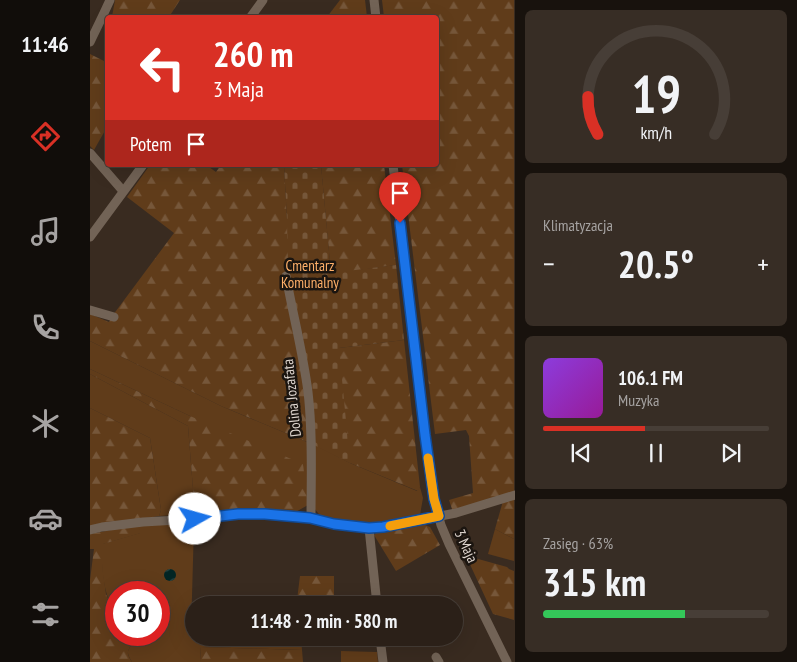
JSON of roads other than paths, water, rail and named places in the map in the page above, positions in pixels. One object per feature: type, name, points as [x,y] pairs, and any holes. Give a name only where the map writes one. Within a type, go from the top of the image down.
[{"type":"street","points":[[90,42],[110,0]]},
{"type":"street","points":[[252,15],[262,0]]},
{"type":"street","points":[[374,0],[376,15]]},
{"type":"street","points":[[90,153],[124,191]]},
{"type":"street","points":[[90,237],[141,167]]},
{"type":"street","name":"3 Maja","points":[[393,167],[434,499],[441,526],[449,544],[507,662]]},
{"type":"street","name":"Dolina Jozafata","points":[[286,276],[300,340],[311,415],[310,518]]},
{"type":"street","points":[[90,310],[114,317]]},
{"type":"street","points":[[90,530],[143,522],[238,514],[310,518],[334,524],[369,528],[383,527],[456,513],[514,495]]},
{"type":"street","points":[[369,528],[376,596]]},
{"type":"street","points":[[381,646],[383,662]]},
{"type":"water","points":[[168,569],[172,569],[176,573],[176,577],[172,581],[168,581],[164,577],[164,573]]},
{"type":"park label","name":"Cmentarz Komunalny","points":[[310,274]]}]
